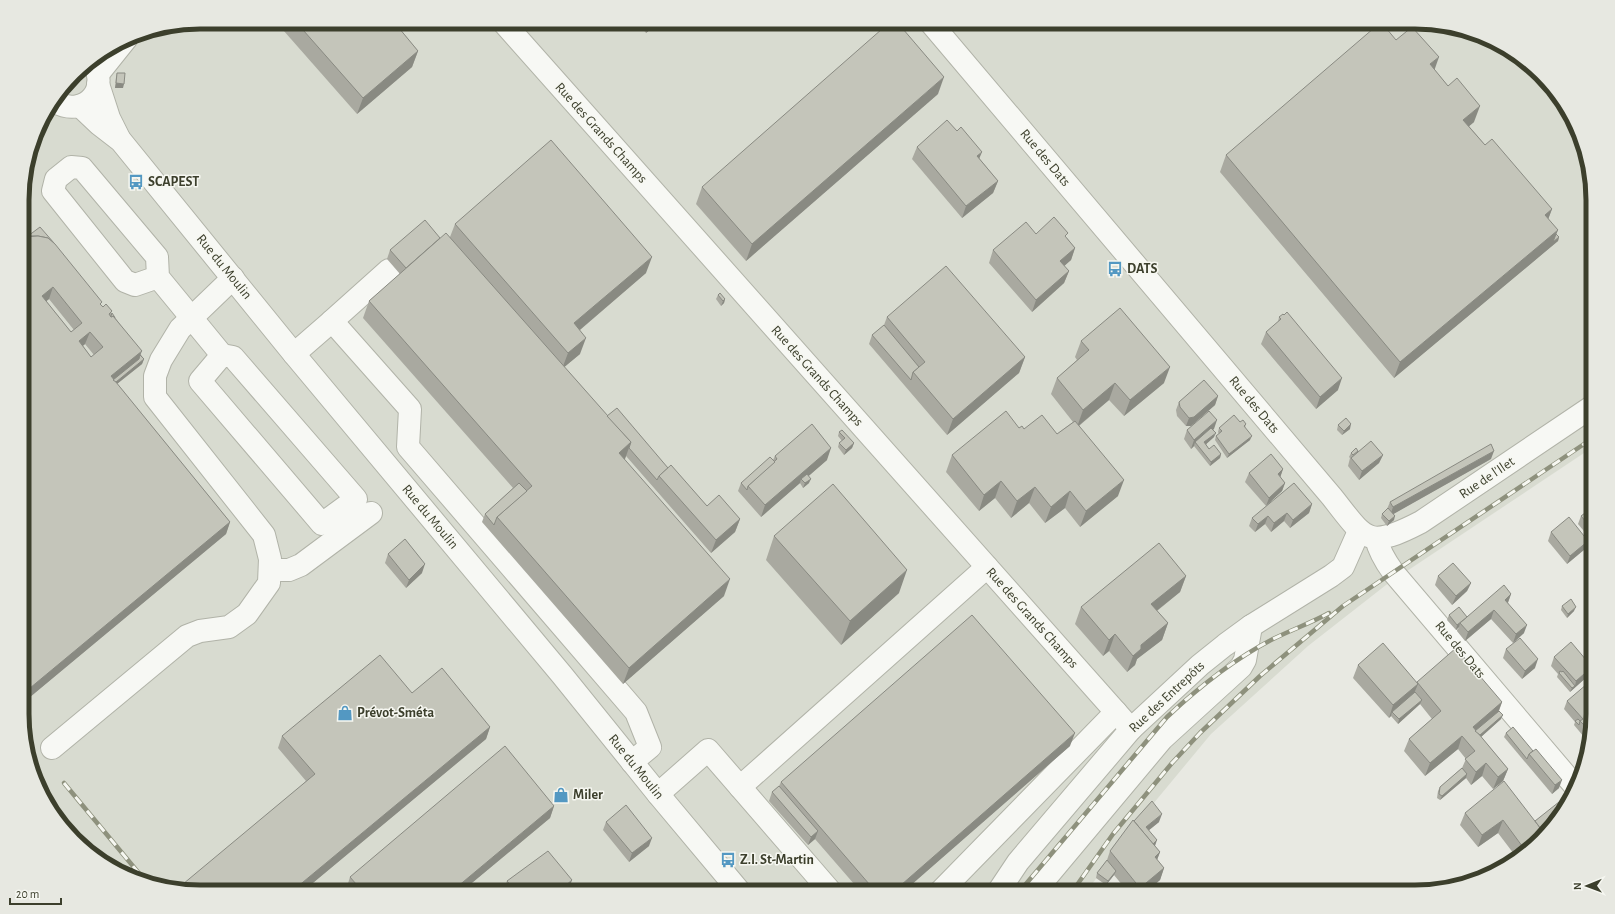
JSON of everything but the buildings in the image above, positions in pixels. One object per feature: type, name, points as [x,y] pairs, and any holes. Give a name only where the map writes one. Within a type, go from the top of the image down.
[{"type":"street","name":"Rue des Grands Champs","points":[[508,29],[1131,729]]},
{"type":"street","name":"Rue des Dats","points":[[936,29],[1332,497],[1367,534],[1393,572],[1572,781]]},
{"type":"street","points":[[61,107],[90,101],[96,93],[96,73],[114,53]]},
{"type":"street","name":"Rue du Moulin","points":[[96,73],[109,118],[121,141],[294,354],[562,675],[734,885]]},
{"type":"street","name":"Rue du Moulin","points":[[61,107],[98,124],[121,141]]},
{"type":"street","points":[[158,277],[135,285],[125,281],[53,191],[56,179],[71,167],[82,168],[157,256],[158,277],[222,356],[233,357],[356,499],[322,524],[200,381],[222,356]]},
{"type":"street","points":[[294,354],[389,270]]},
{"type":"street","points":[[52,748],[187,636],[200,631],[230,627],[247,614],[269,584],[270,559],[264,535],[155,397],[155,376],[161,360],[180,329],[233,278]]},
{"type":"street","points":[[332,321],[410,409],[408,447],[636,712],[650,747],[632,762]]},
{"type":"street","name":"Rue de l'Ilet","points":[[1367,534],[1397,535],[1421,522],[1586,411]]},
{"type":"street","points":[[270,570],[289,570],[302,565],[371,513]]},
{"type":"street","name":"Rue des Entrepôts","points":[[1003,885],[1018,862],[1131,729],[1200,665],[1250,626],[1344,567],[1367,534]]},
{"type":"street","points":[[740,787],[987,567]]},
{"type":"street","points":[[1040,885],[1162,740],[1240,667],[1245,660],[1250,626]]},
{"type":"street","points":[[947,885],[1116,712]]},
{"type":"street","points":[[658,794],[708,750],[825,885]]},
{"type":"shaded area","points":[[189,29],[1426,29],[1448,32],[1470,38],[1491,47],[1510,58],[1528,71],[1551,96],[1573,135],[1583,167],[1586,189],[1586,452],[1386,585],[1308,646],[1211,734],[1148,810],[1091,885],[189,885],[167,882],[145,876],[124,867],[105,856],[87,843],[71,827],[52,799],[38,769],[32,747],[29,725],[29,189],[32,167],[38,145],[47,124],[58,105],[71,87],[87,71],[115,52],[145,38],[167,32]]},
{"type":"railway","points":[[1077,885],[1113,834],[1172,763],[1200,733],[1260,676],[1343,606],[1586,443]]},
{"type":"railway","points":[[1025,885],[1167,717],[1179,706],[1204,684],[1244,655],[1273,639],[1329,613]]},
{"type":"railway","points":[[64,783],[139,874]]},
{"type":"place","name":"SCAPEST","points":[[136,182]]},
{"type":"place","name":"DATS","points":[[1115,269]]},
{"type":"place","name":"Prévot-Sméta","points":[[345,713]]},
{"type":"place","name":"Miler","points":[[561,795]]},
{"type":"place","name":"Z.I. St-Martin","points":[[728,860]]}]
